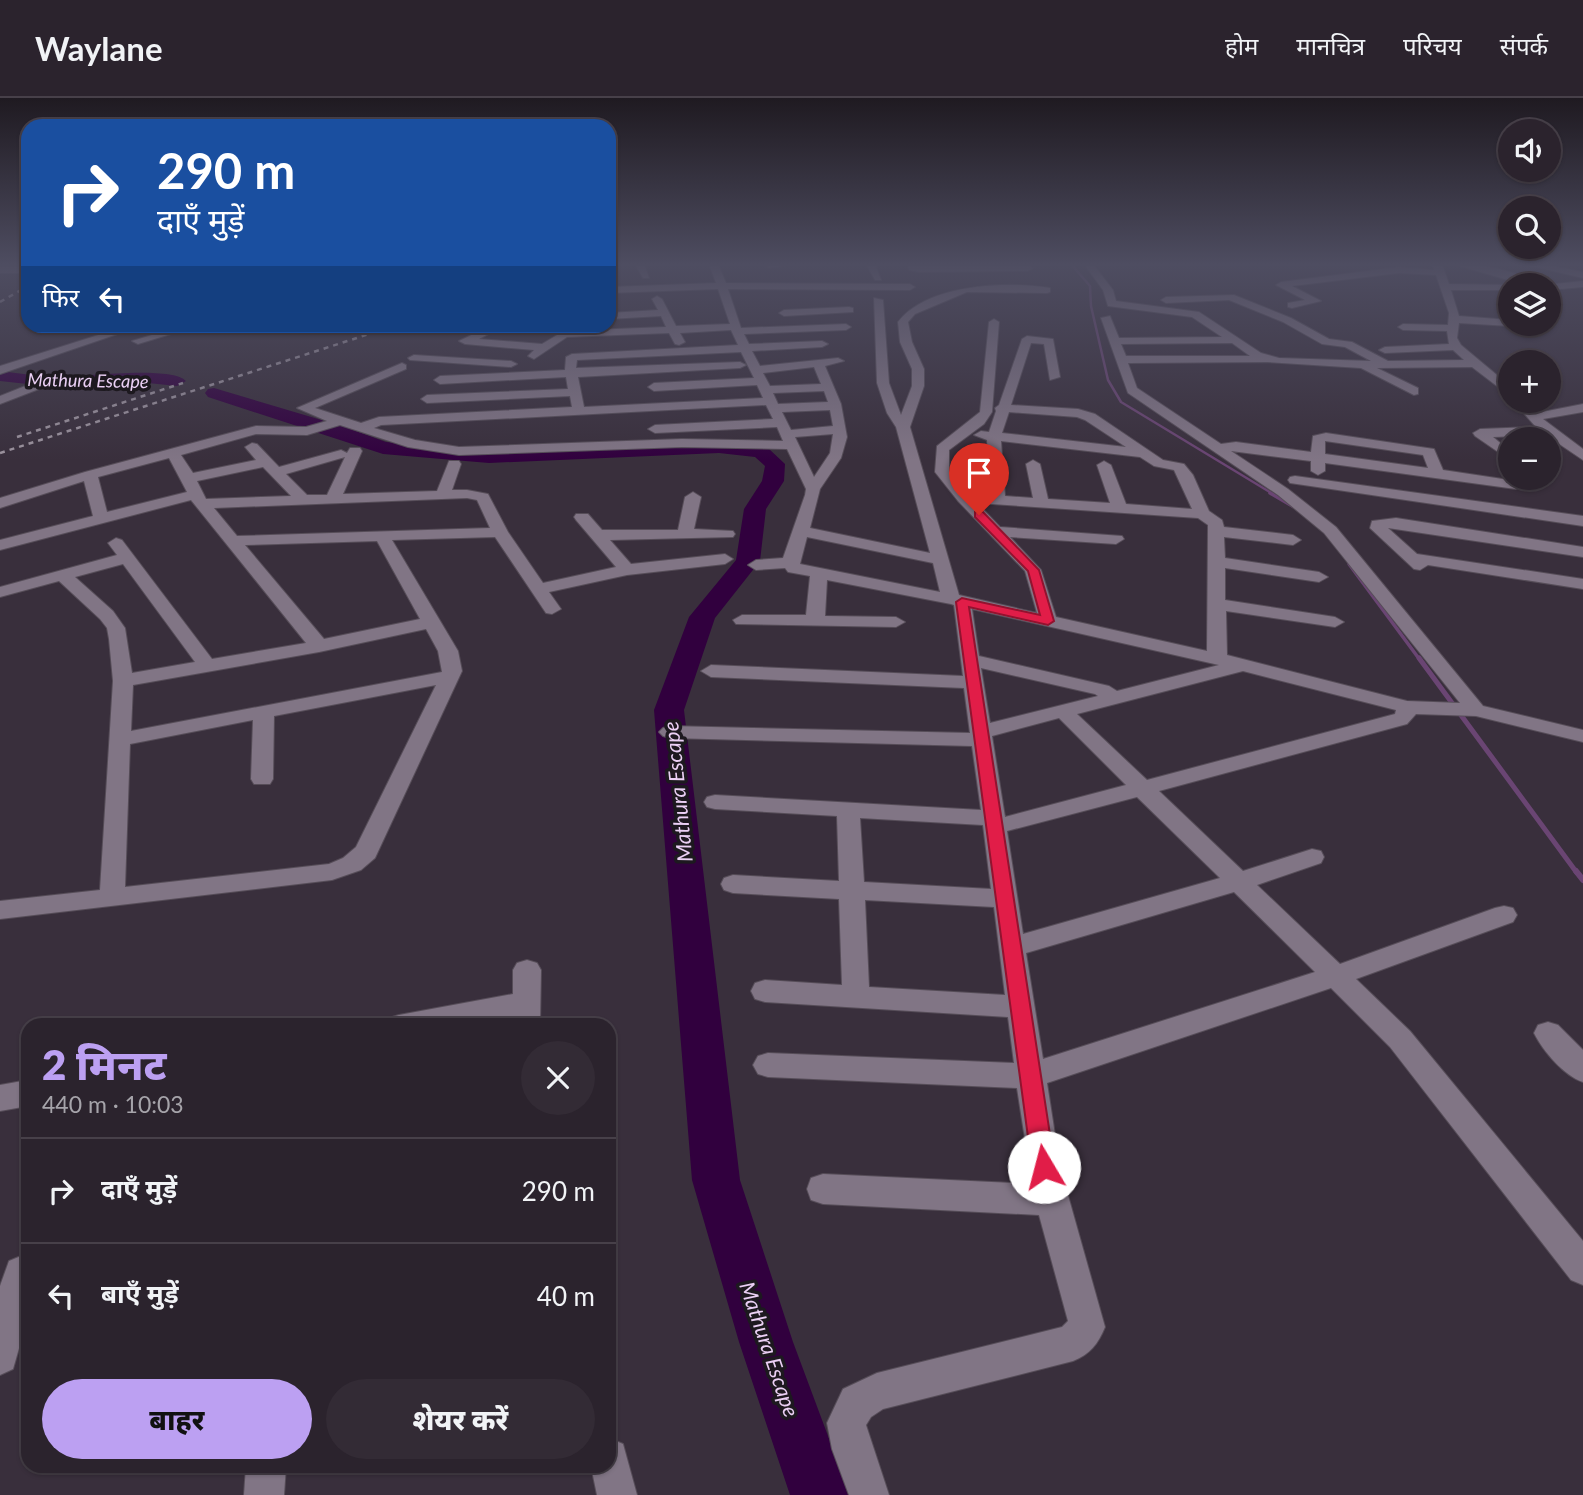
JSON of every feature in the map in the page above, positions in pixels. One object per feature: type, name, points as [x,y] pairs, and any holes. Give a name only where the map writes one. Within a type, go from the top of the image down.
[{"type":"street","points":[[616,332],[724,329]]},
{"type":"street","points":[[736,329],[813,489],[790,564]]},
{"type":"street","points":[[793,329],[800,346]]},
{"type":"street","points":[[887,329],[899,369],[918,386],[903,427]]},
{"type":"street","points":[[869,1495],[852,1449],[846,1423],[858,1403],[877,1392],[1073,1343],[1087,1327],[1051,1200],[972,671],[957,601],[940,560],[903,427],[896,419],[899,369],[906,342],[904,329]]},
{"type":"street","points":[[993,329],[986,412],[979,421],[942,449],[942,472],[963,499],[1033,570],[1048,621]]},
{"type":"street","points":[[1219,329],[1267,359]]},
{"type":"street","points":[[1301,329],[1323,341],[1348,344],[1386,365]]},
{"type":"street","points":[[1452,329],[1455,347],[1498,382]]},
{"type":"street","points":[[675,330],[682,352]]},
{"type":"street","points":[[1110,330],[1223,332]]},
{"type":"street","points":[[1110,330],[1235,340]]},
{"type":"street","points":[[1110,330],[1132,390],[1283,492],[1330,530],[1470,709]]},
{"type":"street","points":[[0,372],[115,333]]},
{"type":"street","points":[[138,341],[167,333]]},
{"type":"street","points":[[440,359],[465,341],[483,333]]},
{"type":"street","points":[[465,341],[539,352],[564,334],[592,333]]},
{"type":"street","points":[[800,346],[822,344]]},
{"type":"street","points":[[548,435],[634,430],[768,396],[800,346]]},
{"type":"street","points":[[1383,351],[1455,347]]},
{"type":"street","points":[[579,411],[571,359],[682,352],[839,430]]},
{"type":"street","points":[[414,358],[571,371]]},
{"type":"street","points":[[1120,360],[1160,365],[1267,359],[1290,363],[1361,365],[1475,363]]},
{"type":"street","points":[[0,503],[90,475],[256,430],[331,424],[364,428],[413,444],[470,451],[682,443],[768,396],[818,363],[838,361]]},
{"type":"street","points":[[364,428],[433,396],[425,390],[476,362]]},
{"type":"street","points":[[813,489],[839,447],[839,430],[833,406],[818,363]]},
{"type":"street","points":[[1361,365],[1414,391]]},
{"type":"street","points":[[331,424],[303,408],[402,367]]},
{"type":"street","points":[[648,370],[660,406]]},
{"type":"street","points":[[440,380],[571,371],[648,370],[768,396],[833,406]]},
{"type":"street","points":[[0,372],[47,382],[0,400]]},
{"type":"street","points":[[999,501],[994,437],[1002,408],[1038,372]]},
{"type":"street","points":[[654,387],[768,396]]},
{"type":"street","points":[[379,421],[660,406],[768,396],[828,387]]},
{"type":"street","points":[[427,399],[577,392]]},
{"type":"street","points":[[1002,408],[1061,434],[1144,453]]},
{"type":"street","points":[[1534,417],[1583,408]]},
{"type":"street","points":[[1530,413],[1545,427]]},
{"type":"street","points":[[961,433],[994,437],[1061,434],[1090,417],[1159,463],[1180,467],[1202,514]]},
{"type":"street","points":[[1498,432],[1480,433],[1498,447]]},
{"type":"street","points":[[1061,434],[1091,463],[1120,509]]},
{"type":"street","points":[[1318,483],[1320,437],[1421,450],[1432,454],[1437,474]]},
{"type":"street","points":[[1561,440],[1583,456]]},
{"type":"street","points":[[1567,444],[1583,441]]},
{"type":"street","points":[[1217,448],[1236,446],[1498,482]]},
{"type":"street","points":[[252,447],[303,500]]},
{"type":"street","points":[[173,453],[199,499],[319,646]]},
{"type":"street","points":[[189,478],[348,453],[333,499]]},
{"type":"street","points":[[1091,463],[1155,468]]},
{"type":"street","points":[[443,494],[454,464]]},
{"type":"street","points":[[1032,464],[1042,503]]},
{"type":"street","points":[[90,475],[101,517]]},
{"type":"street","points":[[1295,480],[1583,521]]},
{"type":"street","points":[[5,539],[101,517],[199,499],[303,500],[467,494],[483,497],[500,532],[552,609]]},
{"type":"street","points":[[685,532],[693,497]]},
{"type":"street","points":[[963,499],[1202,514],[1216,523],[1217,531],[1217,659]]},
{"type":"street","points":[[582,517],[627,570]]},
{"type":"street","points":[[1583,552],[1396,523],[1378,524],[1378,528],[1416,562],[1583,584]]},
{"type":"street","points":[[802,531],[940,560]]},
{"type":"street","points":[[995,531],[1116,539]]},
{"type":"street","points":[[1217,531],[1293,540]]},
{"type":"street","points":[[233,541],[500,532]]},
{"type":"street","points":[[598,535],[685,532],[727,534]]},
{"type":"street","points":[[0,910],[332,872],[352,864],[366,852],[452,671],[448,652],[383,538]]},
{"type":"street","points":[[0,592],[62,575],[121,551],[207,666]]},
{"type":"street","points":[[538,589],[627,570],[725,559]]},
{"type":"street","points":[[1217,562],[1319,576]]},
{"type":"street","points":[[756,565],[790,564],[794,568],[1217,659],[1416,708],[1470,709],[1583,736]]},
{"type":"street","points":[[815,621],[819,573]]},
{"type":"street","points":[[62,575],[107,615],[116,628],[123,681],[112,897]]},
{"type":"street","points":[[1217,604],[1335,622]]},
{"type":"street","points":[[742,620],[896,622]]},
{"type":"street","points":[[123,681],[319,646],[432,622]]},
{"type":"street","points":[[670,732],[982,736],[1063,711],[1242,665]]},
{"type":"street","points":[[711,671],[972,671],[1102,690],[1114,698]]},
{"type":"street","points":[[119,740],[450,676]]},
{"type":"street","points":[[715,802],[994,822],[1143,789],[1400,720],[1416,708]]},
{"type":"street","points":[[1063,711],[1400,1039],[1583,1268]]},
{"type":"street","points":[[262,779],[264,712]]},
{"type":"street","points":[[848,810],[856,997]]},
{"type":"street","points":[[1012,947],[1238,882],[1312,857]]},
{"type":"street","points":[[733,884],[1005,899]]},
{"type":"street","points":[[768,1065],[1031,1076],[1336,976],[1504,915]]},
{"type":"street","points":[[484,1018],[526,1014],[527,970]]},
{"type":"street","points":[[765,991],[1021,1007]]},
{"type":"street","points":[[1548,1033],[1583,1070]]},
{"type":"street","points":[[0,1098],[21,1094]]},
{"type":"street","points":[[823,1189],[1051,1200]]},
{"type":"street","points":[[0,1356],[17,1274]]},
{"type":"street","points":[[264,1495],[266,1473]]},
{"type":"street","points":[[612,1473],[617,1495]]},
{"type":"waterway","points":[[1096,329],[1108,380],[1121,402],[1273,494]]},
{"type":"waterway","name":"Mathura Escape","points":[[0,376],[55,382],[148,378],[177,381]]},
{"type":"waterway","name":"Mathura Escape","points":[[214,393],[338,431],[383,448],[489,457],[719,447],[761,452],[775,464],[773,481],[755,509],[748,561],[702,617],[669,710],[716,1180],[766,1342],[820,1495]]},
{"type":"waterway","points":[[1270,493],[1294,507]]},
{"type":"waterway","points":[[1349,564],[1420,660]]},
{"type":"waterway","points":[[1419,658],[1577,873]]},
{"type":"waterway","points":[[1576,871],[1583,880]]},
{"type":"railway","points":[[0,453],[372,333]]},
{"type":"railway","points":[[17,437],[183,383]]},
{"type":"route","points":[[979,515],[1033,570],[1048,621],[962,602],[1044,1167]]}]
